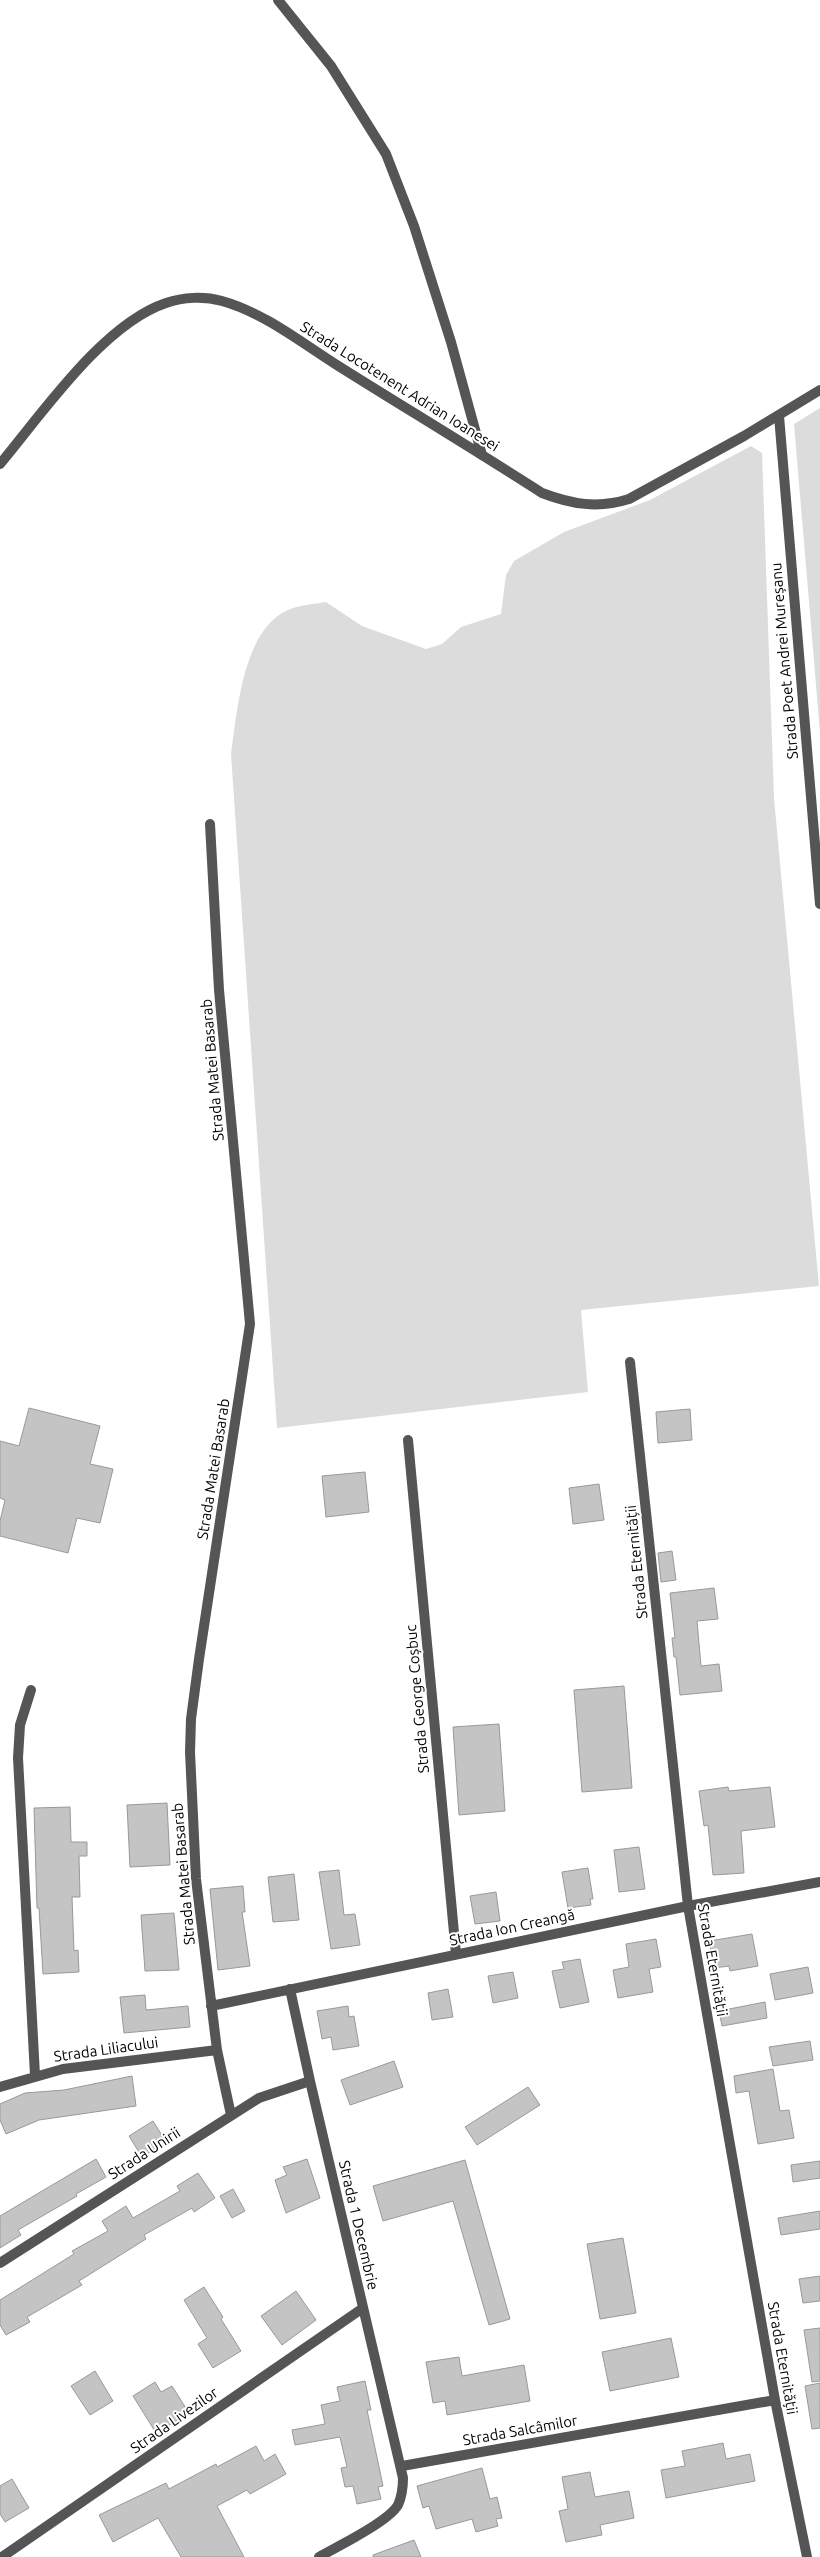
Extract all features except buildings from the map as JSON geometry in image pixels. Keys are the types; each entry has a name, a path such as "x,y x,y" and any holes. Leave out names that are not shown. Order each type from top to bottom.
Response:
{"street":[{"path":"278,0 330,66 386,154 414,226 448,333 482,455"},
{"name":"Strada Locotenent Adrian Ioanesei","path":"0,464 84,364 118,331 166,303 184,298 221,300 240,307 290,334 542,494 565,502 610,505 629,499 779,416 820,390"},
{"name":"Strada Poet Andrei Mureșanu","path":"779,416 820,904"},
{"name":"Strada Matei Basarab","path":"210,824 219,990 250,1324 191,1720 190,1786 196,1879 211,2006 217,2050 231,2116"},
{"name":"Strada Eternității","path":"630,1362 688,1906 775,2400 807,2557"},
{"name":"Strada George Coșbuc","path":"408,1440 456,1954"},
{"path":"31,1690 20,1725 18,1758 35,2075"},
{"name":"Strada Ion Creangă","path":"211,2006 688,1906 820,1882"},
{"name":"Strada 1 Decembrie","path":"290,1989 363,2308 402,2466"},
{"name":"Strada Liliacului","path":"0,2087 63,2068 217,2050"},
{"name":"Strada Unirii","path":"0,2263 231,2116 274,2091 310,2081"},
{"name":"Strada Livezilor","path":"2,2557 363,2308"},
{"name":"Strada Salcâmilor","path":"402,2466 775,2400"},
{"path":"319,2557 385,2518 397,2506 402,2492 402,2466"}],"shaded area":[{"path":"820,408 820,732 794,424"},
{"path":"751,446 762,453 774,798 819,1286 581,1310 588,1392 277,1428 231,754 240,695 252,653 261,635 273,620 292,608 326,602 362,626 426,649 442,644 461,627 501,614 506,575 514,561 564,532 650,500"}]}
